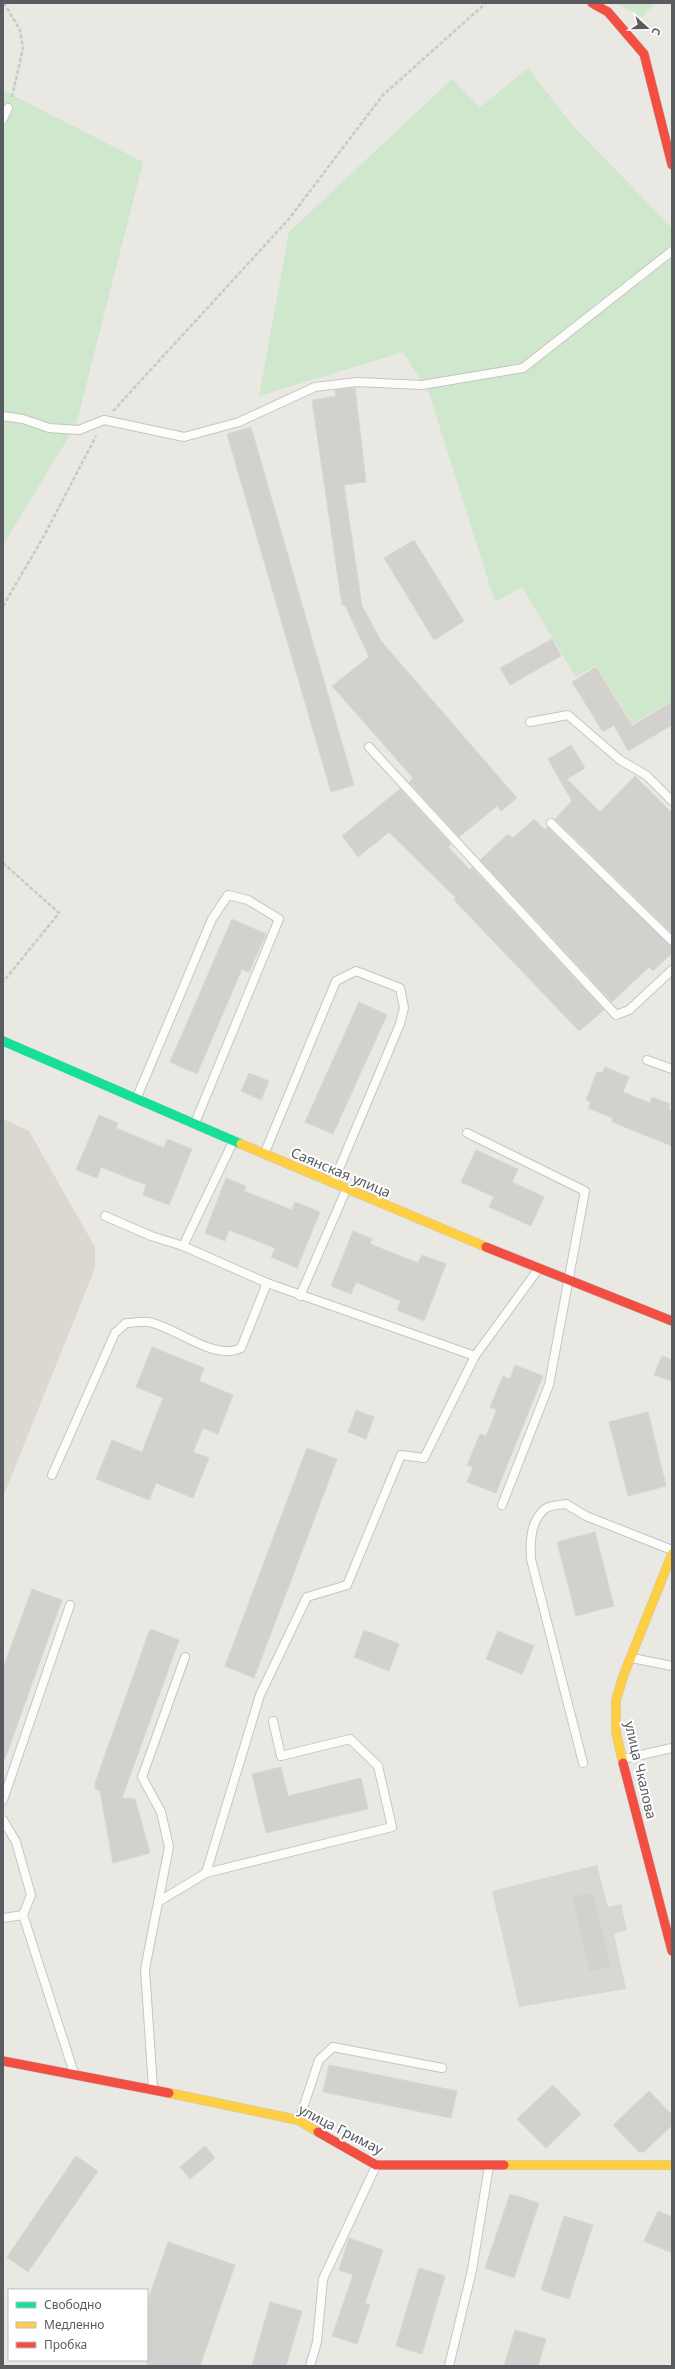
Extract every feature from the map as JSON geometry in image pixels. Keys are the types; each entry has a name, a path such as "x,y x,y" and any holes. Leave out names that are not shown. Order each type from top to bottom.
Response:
{"street":[{"path":"592,3 608,12 644,54 672,165"},
{"name":"Саянская улица","path":"3,1041 137,1098 194,1126 567,1281 672,1321"},
{"name":"улица Чкалова","path":"672,1554 620,1687 615,1713 616,1732 622,1759 672,1951"},
{"name":"улица Гримау","path":"3,2061 74,2073 298,2120 376,2165 672,2165"}],"lane":[{"path":"3,119 8,108"},
{"path":"3,416 23,419 49,428 79,430 104,420 184,437 239,422 315,387 357,382 422,385 523,368 672,252"},
{"path":"530,722 568,715 620,760 646,775 672,801"},
{"path":"369,747 616,1015 629,1010 672,970"},
{"path":"551,823 672,941"},
{"path":"137,1098 212,920 228,895 248,900 279,918 194,1126"},
{"path":"264,1155 336,981 356,970 400,988 404,1008 400,1024 333,1183"},
{"path":"648,1060 672,1069"},
{"path":"467,1133 585,1191 567,1281 549,1385 502,1504"},
{"path":"183,1246 233,1142"},
{"path":"300,1296 346,1189"},
{"path":"105,1216 151,1236 183,1246 300,1296 475,1356"},
{"path":"206,1872 260,1695 307,1597 347,1585 401,1455 424,1458 475,1356 539,1269"},
{"path":"52,1475 115,1333 126,1323 148,1322 216,1350 231,1352 241,1348 267,1283"},
{"path":"583,1762 531,1559 530,1541 536,1520 546,1508 566,1504 586,1516 672,1550"},
{"path":"3,1800 70,1605"},
{"path":"153,2089 145,1969 169,1847 161,1812 142,1777 185,1657"},
{"path":"631,1657 672,1666"},
{"path":"158,1902 206,1872 392,1827 378,1766 350,1739 281,1756 273,1721"},
{"path":"622,1759 672,1748"},
{"path":"3,1820 16,1842 31,1895 23,1915 74,2073"},
{"path":"3,1918 23,1915"},
{"path":"298,2120 319,2060 333,2047 442,2068"},
{"path":"310,2366 317,2342 323,2279 376,2165"},
{"path":"449,2366 472,2270 489,2166"}],"path":[{"path":"4,3 20,30 23,48 15,90 8,108"},
{"path":"3,606 44,536 104,420 288,220 383,95 486,3"},
{"path":"3,863 59,913 3,982"}],"shaded area":[{"path":"3,1119 29,1131 95,1247 95,1268 3,1497"},
{"path":"597,1865 608,1907 621,1904 627,1930 614,1934 626,1989 519,2007 492,1891"}],"green space":[{"path":"615,3 655,3 642,17"},
{"path":"528,68 573,126 672,228 672,701 632,724 596,665 576,677 522,587 495,602 429,393 403,352 259,396 289,232 452,79 480,107"},
{"path":"3,90 143,162 76,425 3,545"}],"building":[{"path":"355,388 366,482 344,485 362,606 381,641 517,798 501,811 497,806 459,837 409,782 413,778 332,686 369,657 345,605 342,605 312,400 336,396 335,390"},
{"path":"251,427 354,785 331,792 227,434"},
{"path":"414,540 464,621 434,640 384,558"},
{"path":"552,639 561,656 510,685 500,668"},
{"path":"596,667 632,726 672,702 672,725 628,751 614,725 603,732 572,682"},
{"path":"571,745 585,768 567,779 600,812 635,776 672,813 672,933 555,819 572,801 548,759"},
{"path":"400,789 451,844 448,847 470,870 472,867 604,1010 579,1031 454,900 456,898 389,832 358,857 342,836"},
{"path":"534,819 545,830 547,827 672,946 672,953 653,971 649,967 612,1002 480,860 508,834 513,838"},
{"path":"232,919 266,934 249,972 242,969 197,1074 170,1062"},
{"path":"359,1002 387,1015 333,1134 305,1122"},
{"path":"605,1067 629,1077 623,1092 650,1103 652,1097 670,1104 668,1109 672,1110 672,1146 612,1122 613,1118 588,1108 591,1102 586,1100 597,1072 602,1073"},
{"path":"249,1073 269,1081 261,1100 241,1091"},
{"path":"99,1115 118,1123 116,1128 164,1148 167,1139 192,1149 169,1205 143,1195 146,1185 101,1167 97,1178 76,1170"},
{"path":"476,1150 518,1169 512,1182 544,1197 531,1226 489,1207 494,1197 461,1182"},
{"path":"226,1178 246,1186 244,1191 292,1210 295,1202 320,1212 297,1268 271,1257 275,1248 229,1230 225,1241 205,1233"},
{"path":"353,1231 372,1239 370,1244 418,1263 422,1255 446,1264 424,1321 397,1310 401,1301 356,1282 351,1294 331,1286"},
{"path":"152,1347 204,1368 199,1381 233,1395 218,1434 203,1428 193,1452 209,1458 193,1498 156,1483 149,1500 96,1479 112,1440 142,1452 163,1398 136,1387"},
{"path":"662,1356 672,1360 672,1381 654,1375"},
{"path":"515,1365 543,1376 496,1493 467,1482 473,1467 467,1465 480,1434 486,1436 497,1410 490,1407 503,1376 510,1379"},
{"path":"356,1410 374,1417 366,1439 348,1432"},
{"path":"648,1412 666,1486 628,1496 609,1422"},
{"path":"307,1448 337,1459 254,1678 225,1666"},
{"path":"595,1532 614,1606 576,1616 557,1542"},
{"path":"32,1589 62,1600 5,1759 3,1759 3,1668"},
{"path":"150,1629 179,1640 122,1798 135,1799 150,1853 113,1863 100,1791 95,1789 95,1783"},
{"path":"364,1630 399,1644 389,1671 354,1657"},
{"path":"498,1631 534,1646 522,1674 486,1659"},
{"path":"281,1767 288,1796 361,1778 368,1809 266,1833 252,1774"},
{"path":"593,1892 611,1967 590,1972 572,1897"},
{"path":"329,2065 457,2091 451,2118 323,2092"},
{"path":"553,2085 581,2114 546,2148 517,2119"},
{"path":"649,2091 672,2115 672,2125 644,2152 639,2152 613,2125"},
{"path":"205,2146 215,2158 190,2179 180,2167"},
{"path":"76,2156 98,2171 28,2272 7,2257"},
{"path":"510,2194 539,2203 514,2278 485,2268"},
{"path":"658,2211 672,2217 672,2253 644,2241"},
{"path":"564,2216 593,2225 569,2299 541,2290"},
{"path":"349,2238 383,2250 365,2303 370,2305 357,2344 332,2336 353,2275 339,2270"},
{"path":"168,2242 235,2265 200,2366 147,2366 148,2300"},
{"path":"419,2268 445,2276 422,2354 396,2346"},
{"path":"270,2302 302,2311 286,2366 252,2366"},
{"path":"515,2330 546,2339 538,2366 504,2366"}],"traffic: fast":[{"path":"3,1041 241,1144"}],"traffic: slow":[{"path":"241,1144 486,1247"},
{"path":"623,1763 616,1732 616,1700 624,1674 672,1554"},
{"path":"169,2093 298,2120 318,2132"},
{"path":"504,2165 672,2165"}],"traffic: jam":[{"path":"592,3 608,12 644,54 672,165"},
{"path":"486,1247 672,1321"},
{"path":"623,1763 672,1951"},
{"path":"3,2061 169,2093"},
{"path":"318,2132 376,2165 504,2165"}]}
